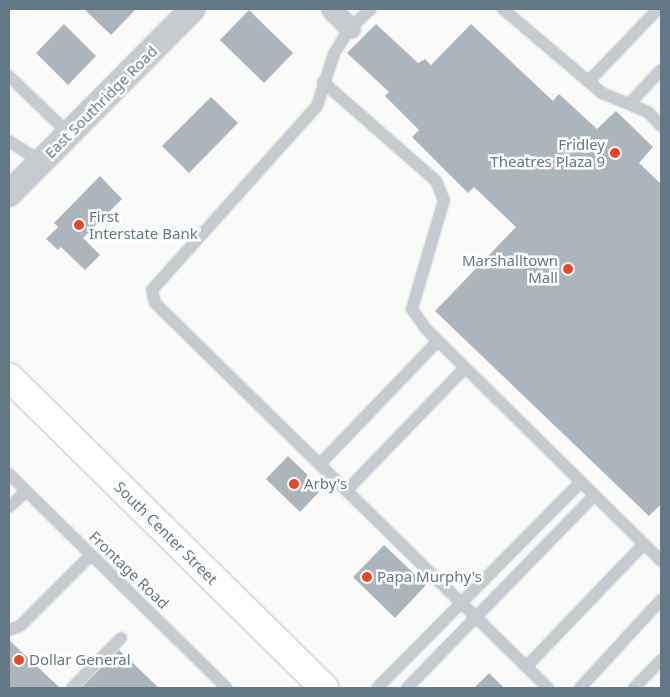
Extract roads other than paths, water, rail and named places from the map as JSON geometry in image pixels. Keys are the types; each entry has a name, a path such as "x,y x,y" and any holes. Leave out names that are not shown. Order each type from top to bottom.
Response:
{"main road":[{"name":"South Center Street","path":"9,377 324,688"}],"street":[{"name":"East Southridge Road","path":"9,194 193,9"},
{"path":"331,9 350,28"}],"lane":[{"path":"371,9 350,28 323,82 317,106 152,290 156,303 548,688"},
{"path":"502,9 588,82 648,112 661,126"},
{"path":"588,82 658,9"},
{"path":"629,104 661,70"},
{"path":"9,76 69,134"},
{"path":"323,82 436,181 444,200 412,309 438,341 661,561"},
{"path":"9,141 41,162"},
{"path":"320,464 438,341"},
{"path":"347,490 465,368"},
{"name":"Frontage Road","path":"9,474 227,688"},
{"path":"377,688 581,482"},
{"path":"9,507 26,491"},
{"path":"406,688 594,496"},
{"path":"526,667 644,544"},
{"path":"9,630 20,626 91,555"},
{"path":"580,688 661,600"},
{"path":"72,688 121,638"},
{"path":"634,688 661,660"}],"place":[{"name":"Fridley Theatres Plaza 9","path":"615,153"},
{"name":"First Interstate Bank","path":"79,225"},
{"name":"Marshalltown Mall","path":"568,269"},
{"name":"Arby's","path":"294,484"},
{"name":"Papa Murphy's","path":"367,577"},
{"name":"Dollar General","path":"19,660"}]}
